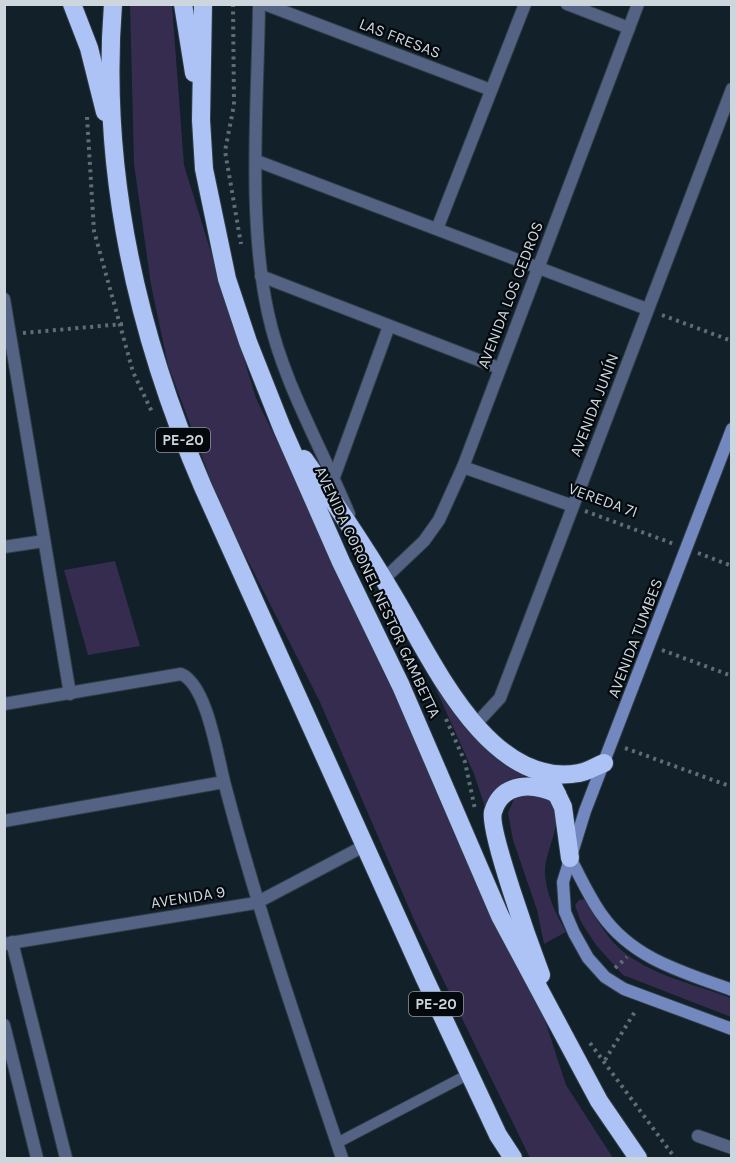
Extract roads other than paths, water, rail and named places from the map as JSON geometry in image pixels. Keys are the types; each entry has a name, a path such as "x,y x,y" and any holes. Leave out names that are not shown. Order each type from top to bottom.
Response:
{"highway":[{"path":"72,4 89,48 113,152"},
{"name":"PE-20","path":"113,4 113,152 129,263 143,320 180,432 364,846 498,1135 513,1158"},
{"path":"183,4 201,120"},
{"name":"AVENIDA CORONEL NESTOR GAMBETTA","path":"203,4 201,120 204,169 227,279 248,342 282,428 341,562 405,697 500,916 532,980 562,1027 599,1101 638,1158"},
{"path":"282,428 357,534 448,690 494,745 513,758 545,771 579,773 604,763"},
{"path":"545,771 563,807 570,858"},
{"path":"557,794 541,786 521,785 504,794 493,813 497,841 562,1027"}],"street":[{"path":"259,4 257,161 261,276 268,314 291,384 334,477 357,534"},
{"name":"LAS FRESAS","path":"264,4 491,90"},
{"path":"437,230 525,4"},
{"path":"567,4 628,28"},
{"name":"AVENIDA LOS CEDROS","path":"384,579 424,541 439,520 463,466 638,4"},
{"name":"AVENIDA JUNÍN","path":"475,725 500,698 732,89"},
{"path":"257,161 647,309"},
{"path":"261,276 499,368"},
{"path":"5,302 69,694"},
{"path":"334,477 389,326"},
{"name":"AVENIDA TUMBES","path":"732,429 727,456 687,548 604,763 563,882 565,912 588,958 605,977 624,989 732,1029"},
{"name":"VEREDA 7I","path":"463,466 573,506"},
{"path":"4,547 44,541"},
{"path":"4,704 181,674 193,681 207,713 256,903 342,1158"},
{"path":"4,820 224,782"},
{"name":"AVENIDA 9","path":"8,943 256,903 364,846"},
{"path":"570,858 601,913 634,949 661,964 732,990"},
{"path":"8,943 66,1158"},
{"path":"4,1025 37,1158"},
{"path":"698,1136 732,1148"}],"lane":[{"path":"337,1143 469,1074"}]}
